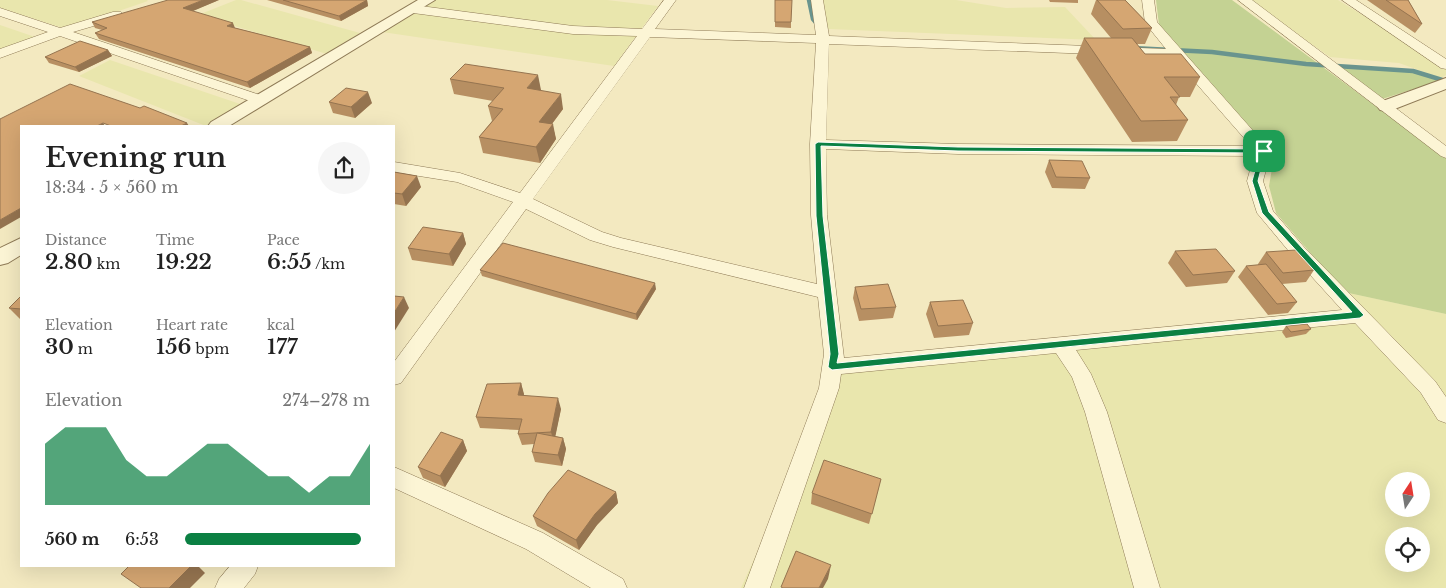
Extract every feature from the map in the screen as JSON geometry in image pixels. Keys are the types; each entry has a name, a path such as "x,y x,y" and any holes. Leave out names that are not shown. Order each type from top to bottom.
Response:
{"street":[{"path":"220,125 428,0"},
{"path":"395,376 670,0"},
{"path":"757,588 829,388 834,354 819,216 818,144 823,38 817,0"},
{"path":"1148,0 1151,22 1264,151"},
{"path":"1244,0 1446,153"},
{"path":"1348,0 1446,65"},
{"path":"413,9 573,30 823,38 1178,53"},
{"path":"0,12 261,100"},
{"path":"0,54 60,32 126,13"},
{"path":"1386,106 1446,83"},
{"path":"818,144 958,149 1264,151"},
{"path":"1264,151 1255,181 1266,213 1428,387 1446,414"},
{"path":"395,167 460,178 522,200 596,236 619,243 828,293"},
{"path":"0,258 20,246"},
{"path":"832,367 1360,315"},
{"path":"1061,344 1081,374 1096,412 1147,588"},
{"path":"395,477 522,536 590,572 614,588"},
{"path":"228,588 245,567"}],"shaded area":[{"path":"0,0 148,1 66,29 0,8"},
{"path":"236,0 360,33 327,54 198,15"},
{"path":"434,0 607,0 658,6 614,66 382,32"},
{"path":"822,0 956,0 1006,8 1065,7 1096,40 828,29"},
{"path":"1248,0 1338,0 1446,66 1446,75 1441,78 1399,63 1330,57"},
{"path":"0,25 38,38 0,50"},
{"path":"110,60 243,105 208,125 203,125 79,76"},
{"path":"1344,292 1446,314 1446,588 741,588 842,366 1359,315"}],"green space":[{"path":"1156,0 1232,0 1446,158 1446,314 1344,292 1276,213 1269,186 1274,157 1159,25"},
{"path":"1335,67 1414,72 1439,81 1379,100"}],"building":[{"path":"168,0 203,0 183,8 233,23 227,26 310,47 247,82 95,33 107,28 92,22"},
{"path":"283,0 367,0 339,16"},
{"path":"775,0 792,0 791,22 775,22"},
{"path":"1097,0 1125,0 1152,28 1123,29"},
{"path":"1386,0 1408,0 1422,24"},
{"path":"1084,38 1132,38 1145,54 1181,54 1200,77 1164,77 1180,97 1170,97 1188,120 1141,121"},
{"path":"80,41 108,50 75,67 45,57"},
{"path":"465,64 538,75 527,88 561,94 539,122 553,124 536,147 479,137 503,109 488,106 504,88 450,79"},
{"path":"70,84 140,108 144,106 187,123 183,125 108,125 103,123 99,125 20,125 20,209 0,220 0,119"},
{"path":"346,88 368,92 351,107 329,102"},
{"path":"1049,160 1082,161 1090,178 1056,177"},
{"path":"395,172 417,176 402,194 395,193"},
{"path":"423,227 463,233 449,254 408,248"},
{"path":"503,243 655,283 636,314 480,270"},
{"path":"1216,249 1235,271 1193,275 1175,251"},
{"path":"1296,250 1314,270 1283,273 1266,252"},
{"path":"1266,264 1297,302 1277,304 1246,266"},
{"path":"888,284 896,307 861,309 855,287"},
{"path":"395,296 404,297 395,311"},
{"path":"20,297 20,309 9,308"},
{"path":"963,300 973,323 938,326 930,302"},
{"path":"1307,324 1311,329 1291,332 1286,326"},
{"path":"521,383 518,395 558,398 551,432 518,434 522,419 476,417 487,384"},
{"path":"441,432 463,440 440,476 418,467"},
{"path":"537,433 563,438 558,455 532,452"},
{"path":"824,460 881,479 872,514 812,493"},
{"path":"568,470 616,492 595,514 576,540 533,516 548,493"},
{"path":"796,551 831,565 819,588 781,587"},
{"path":"128,567 190,567 169,588 141,588 121,574"}],"waterway":[{"path":"809,0 813,19 819,26"},
{"path":"1132,48 1212,52 1306,64 1413,71 1446,81"}],"route":[{"path":"818,144 958,149 1264,151 1255,181 1266,213 1298,251 1360,315 832,367 834,354 819,216 818,144"}]}
